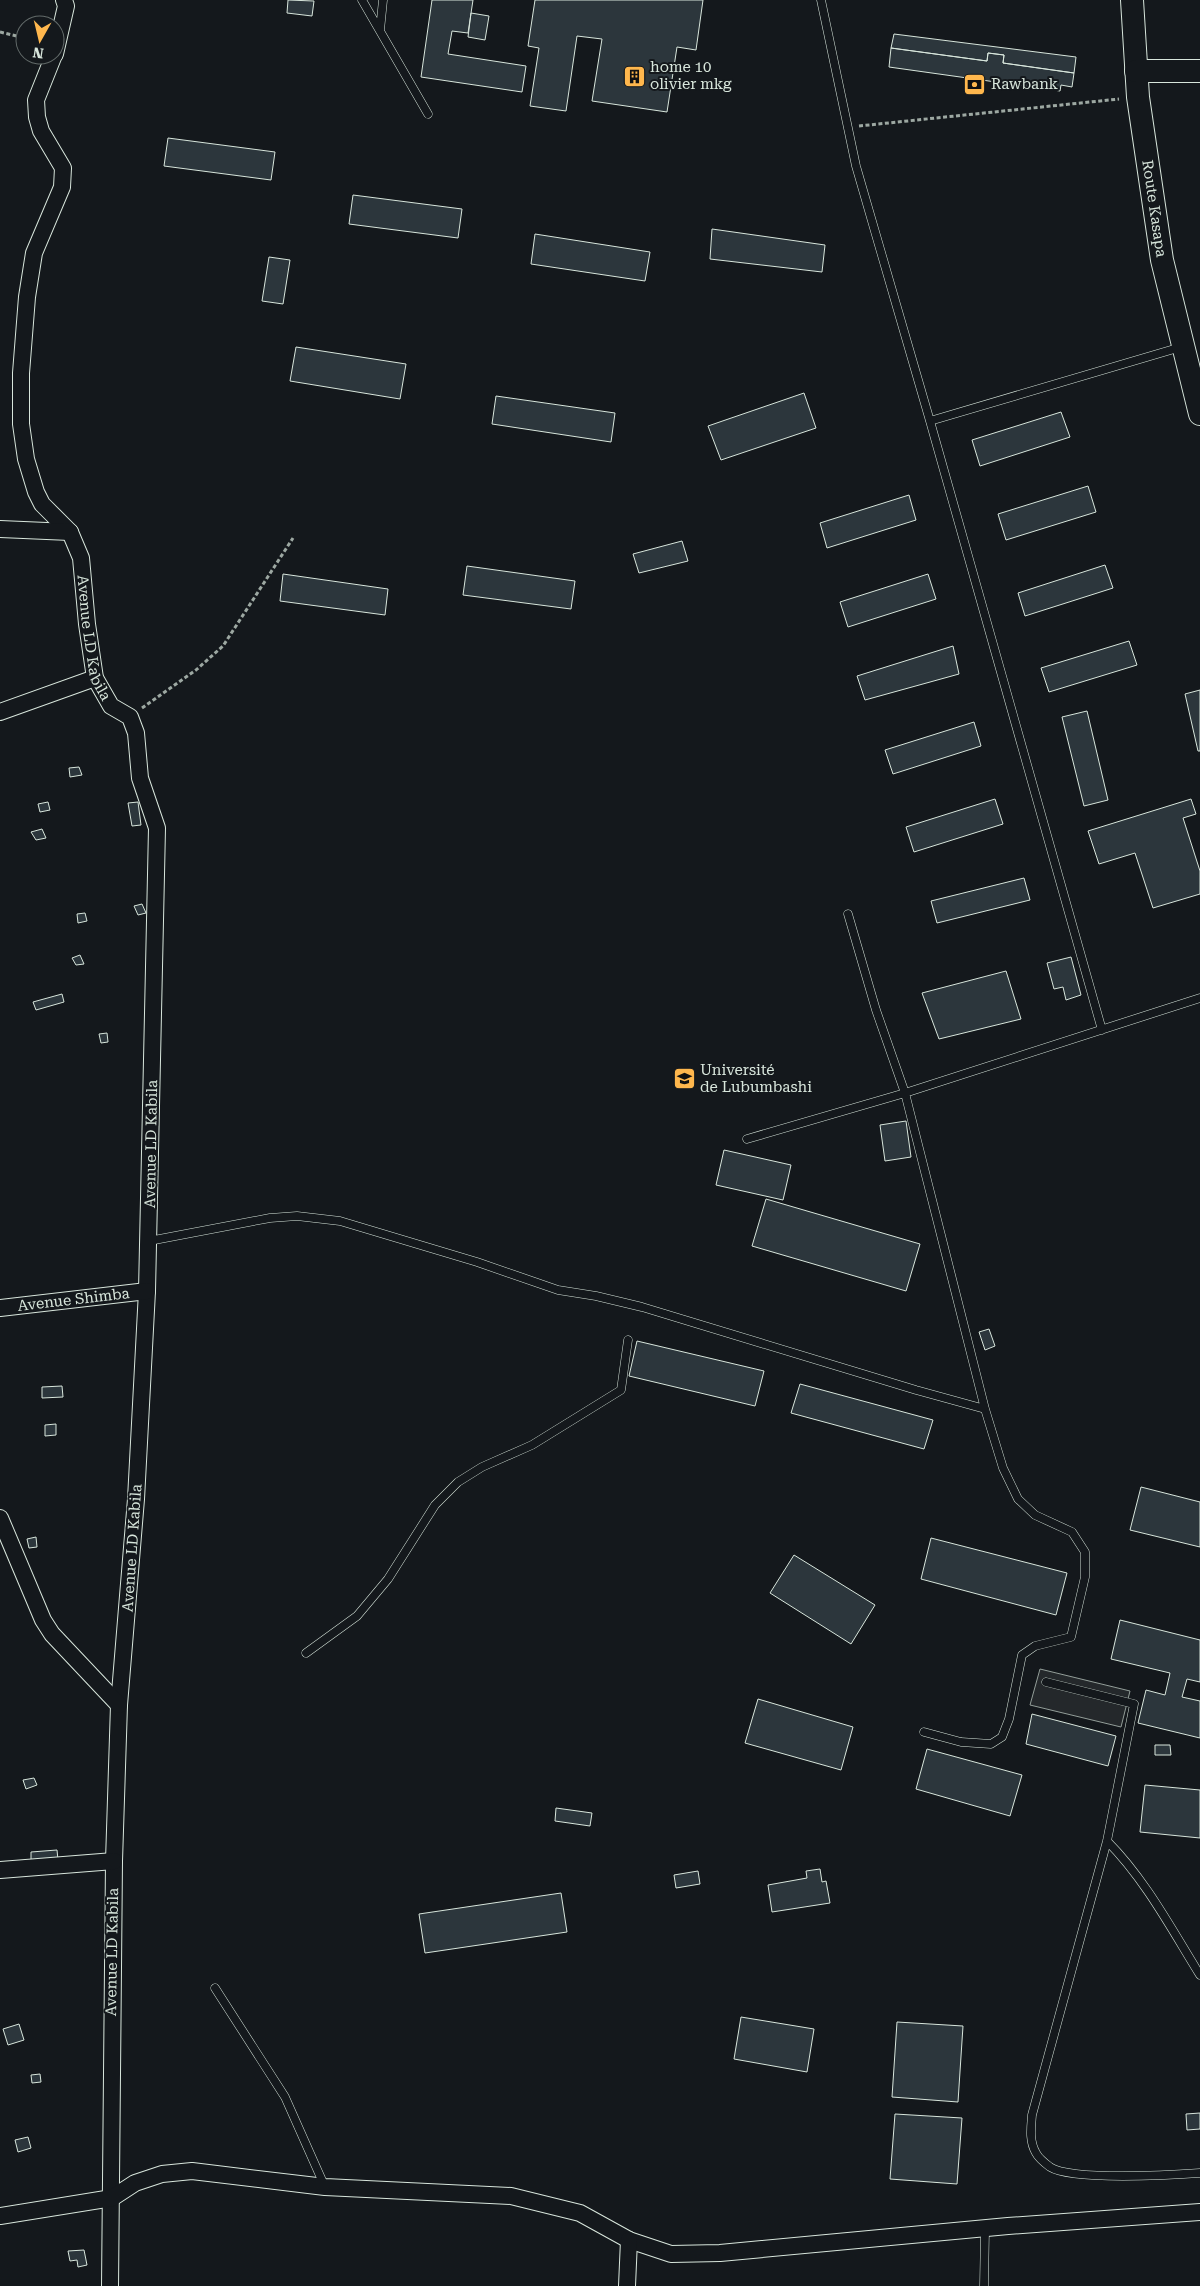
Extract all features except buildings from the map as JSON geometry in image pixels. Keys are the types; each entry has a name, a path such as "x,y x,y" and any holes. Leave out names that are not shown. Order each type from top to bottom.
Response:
{"main road":[{"name":"Route Kasapa","path":"1132,0 1138,97 1162,260 1200,414"},
{"path":"1136,70 1200,71"}],"street":[{"name":"Avenue LD Kabila","path":"64,0 66,6 64,15"},
{"name":"Avenue LD Kabila","path":"50,65 36,100 37,117 41,131 63,168 62,187 34,253 26,297 21,373 21,424 26,459 36,492 42,504 70,532 81,558 84,573 87,624 95,678 111,706 130,717 136,733 140,778 157,828 147,1291 136,1499 119,1705 111,2015 112,2198 110,2286"},
{"path":"0,529 70,532"},
{"path":"0,712 95,678"},
{"name":"Avenue Shimba","path":"0,1308 147,1291"},
{"path":"0,1518 40,1613 52,1634 119,1705"},
{"path":"0,1870 114,1861"},
{"path":"0,2216 112,2198 135,2183 162,2174 192,2171 325,2187 511,2196 580,2213 629,2240 671,2254 720,2253 1200,2212"},
{"path":"627,2286 629,2240"}],"lane":[{"path":"362,0 428,114"},
{"path":"380,32 383,0"},
{"path":"821,0 856,166 1102,1030"},
{"path":"930,421 1182,347"},
{"path":"848,914 876,1010 905,1093 985,1409 1010,1486 1018,1499 1035,1515 1072,1532 1085,1552 1085,1577 1071,1637 1035,1646 1022,1655 1009,1719 1002,1737 991,1744 961,1742 924,1732"},
{"path":"747,1139 905,1093 1200,998"},
{"path":"149,1240 270,1218 297,1216 340,1221 477,1262 558,1290 596,1296 642,1307 906,1388 985,1409"},
{"path":"306,1653 357,1616 388,1578 435,1505 458,1482 482,1467 532,1445 621,1390 628,1340"},
{"path":"1046,1682 1134,1704 1107,1841 1032,2115 1030,2136 1036,2154 1051,2168 1081,2174 1164,2176 1200,2173"},
{"path":"1107,1841 1120,1853 1156,1904 1200,1976"},
{"path":"215,1988 285,2097 325,2187"},
{"path":"984,2286 985,2229"}],"path":[{"path":"0,32 15,36"},
{"path":"849,128 1138,97"},
{"path":"130,717 196,670 223,646 293,538"}],"shaded area":[{"path":"1040,1669 1130,1691 1121,1727 1030,1705"}],"place":[{"name":"home 10 olivier mkg","path":"634,76"},
{"name":"Rawbank","path":"975,84"},
{"name":"Université de Lubumbashi","path":"684,1079"}]}
